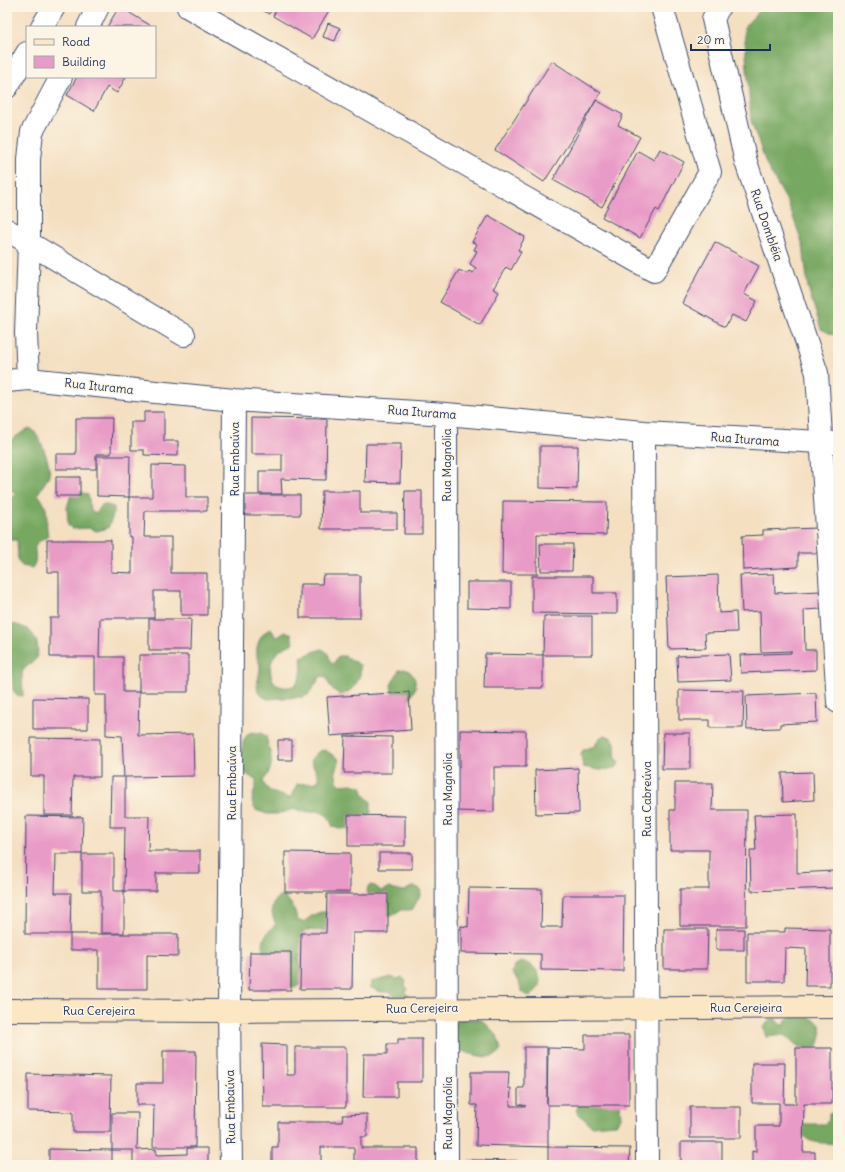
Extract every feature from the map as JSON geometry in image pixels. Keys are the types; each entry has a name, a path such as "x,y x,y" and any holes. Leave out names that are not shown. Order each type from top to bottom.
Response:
{"street":[{"path":"43,26 54,7"},
{"path":"88,26 98,7"},
{"path":"188,7 654,271 710,172 662,7"},
{"name":"Rua Dombléia","path":"719,7 713,18 746,162 817,373 830,444 838,702"},
{"path":"7,87 26,55"},
{"path":"28,379 26,333 29,243 29,159 32,132 60,78"},
{"path":"7,230 184,335"},
{"name":"Rua Iturama","path":"7,381 28,379 234,400 446,414 644,432 830,444"},
{"name":"Rua Embaúva","path":"231,1165 229,1011 234,400"},
{"name":"Rua Magnólia","path":"446,414 448,1008 447,1165"},
{"name":"Rua Cabreúva","path":"644,432 647,1165"},
{"name":"Rua Cerejeira","path":"7,1010 229,1011 448,1008 838,1007"}],"green space":[{"path":"763,7 838,7 838,337 821,329 808,288 803,245 788,203 767,166 751,121 744,27"},
{"path":"27,429 32,429 35,432 49,464 49,475 38,494 46,510 48,536 35,545 36,557 32,568 22,566 18,562 17,540 7,540 7,501 15,494 7,486 7,443"},
{"path":"77,490 88,495 91,511 96,513 103,504 114,507 114,513 108,528 97,531 89,528 72,529 68,525 67,508 72,491"},
{"path":"7,624 22,626 27,629 32,633 37,644 37,658 24,669 22,673 23,696 16,695 13,690 12,673 7,670"},
{"path":"271,628 276,638 285,632 291,633 293,643 282,648 273,658 271,663 270,668 272,677 277,685 290,687 295,685 301,676 301,657 321,649 328,654 332,665 339,656 345,656 360,665 361,670 356,684 345,694 340,695 331,688 326,677 321,676 308,695 303,697 268,699 262,696 257,689 260,664 257,658 257,648 264,633"},
{"path":"405,669 413,676 416,687 406,705 393,696 391,685 399,670"},
{"path":"251,732 261,733 266,736 271,765 270,770 263,781 270,791 290,798 297,784 314,783 319,780 311,759 319,751 325,750 339,759 335,770 337,781 341,785 352,784 362,787 363,793 371,802 371,813 357,817 350,828 339,829 333,827 328,816 318,811 306,812 295,809 278,814 267,814 256,810 253,806 252,799 256,780 246,774 242,758 242,746 244,740"},
{"path":"605,735 613,739 615,742 615,754 619,763 616,768 600,770 583,767 581,755 583,750 595,746 599,738"},
{"path":"370,885 375,886 381,891 389,888 393,890 405,891 416,887 420,889 421,894 412,910 400,910 394,915 385,915 371,902 367,893 367,889"},
{"path":"283,896 293,906 297,920 303,922 318,913 329,913 327,931 305,930 299,939 304,948 299,958 303,982 295,988 290,985 286,971 292,961 292,955 288,951 283,950 274,956 264,954 263,949 263,941 269,931 276,924 272,911 273,903 278,897"},
{"path":"521,962 530,964 538,973 540,986 530,997 522,992 519,982 512,973 514,965"},
{"path":"391,977 397,979 402,977 406,981 405,985 408,990 405,992 409,996 406,1001 394,1001 392,992 381,992 370,987 371,982"},
{"path":"790,1016 805,1017 820,1024 821,1037 818,1046 808,1050 800,1048 785,1035 766,1037 763,1027 771,1019 776,1019 779,1024 785,1025 786,1020"},
{"path":"459,1019 482,1020 497,1035 501,1050 498,1054 488,1057 459,1050 454,1040 454,1023"},
{"path":"579,1103 620,1104 621,1118 616,1124 591,1126 576,1111"},
{"path":"835,1112 838,1137 835,1144 813,1142 804,1136 802,1131 803,1124 825,1124 829,1119 829,1113"}],"building":[{"path":"120,7 151,26 108,26"},
{"path":"257,7 273,7 269,14"},
{"path":"278,7 331,7 312,39 273,16"},
{"path":"328,23 340,28 335,41 323,37"},
{"path":"552,61 601,93 544,182 495,150"},
{"path":"76,78 125,78 117,93 107,87 94,111 67,95"},
{"path":"596,100 623,115 618,125 640,137 602,207 553,180"},
{"path":"660,149 684,162 659,211 656,209 640,238 602,217 638,151 654,160"},
{"path":"488,215 525,237 518,250 521,252 511,270 506,267 493,289 499,292 480,325 440,302 459,270 467,274 469,271 473,273 476,268 470,264 477,251 474,250 477,244 472,242"},
{"path":"715,242 759,266 744,294 757,301 746,322 732,315 725,327 682,303"},
{"path":"144,412 164,412 164,441 178,441 178,456 144,455 144,450 131,450 131,422 144,422"},
{"path":"76,418 112,418 111,454 96,454 96,469 56,469 56,454 76,454"},
{"path":"251,418 327,419 326,480 281,479 282,494 259,494 259,471 282,471 282,454 251,454"},
{"path":"366,444 401,444 400,483 365,482"},
{"path":"540,446 578,446 577,489 540,488"},
{"path":"97,456 130,456 129,497 97,496"},
{"path":"152,465 186,466 186,497 207,497 207,511 145,511 144,537 171,537 171,573 207,573 207,615 181,615 181,591 154,591 154,618 100,618 99,657 123,657 123,692 139,692 138,735 193,734 194,776 125,777 125,816 149,816 148,851 200,851 200,873 156,873 156,891 124,891 125,827 110,827 111,777 124,777 122,736 106,735 106,695 95,695 95,657 50,657 50,618 59,618 59,572 47,572 47,540 111,540 111,572 132,573 132,537 129,537 129,497 152,497"},
{"path":"56,477 80,477 80,496 56,496"},
{"path":"322,491 360,491 360,513 397,513 397,529 321,529"},
{"path":"405,491 422,491 422,534 404,534"},
{"path":"245,495 300,495 300,515 245,515"},
{"path":"503,501 607,502 606,535 537,534 537,574 502,574"},
{"path":"818,528 819,553 798,553 798,567 743,570 742,536 763,535 763,530"},
{"path":"540,544 573,544 572,571 541,571"},
{"path":"774,574 775,593 821,591 821,609 804,610 805,650 816,650 816,670 741,673 740,655 791,653 791,651 761,652 760,611 742,612 740,575"},
{"path":"323,575 360,575 360,618 300,618 300,584 322,584"},
{"path":"718,575 719,613 736,612 737,632 705,633 706,648 669,649 666,577"},
{"path":"532,576 593,576 593,593 617,593 617,614 532,613"},
{"path":"467,582 511,582 511,609 467,608"},
{"path":"544,616 592,616 592,655 543,655"},
{"path":"149,619 191,619 190,650 149,650"},
{"path":"485,654 543,655 543,688 484,688"},
{"path":"729,654 731,680 678,682 677,656"},
{"path":"139,655 188,655 188,692 139,692"},
{"path":"679,690 744,691 743,728 710,728 710,720 679,720"},
{"path":"409,692 411,730 330,736 327,697"},
{"path":"816,693 817,722 780,724 780,728 747,729 746,696"},
{"path":"33,698 88,699 88,729 33,729"},
{"path":"460,730 526,731 526,767 494,767 494,812 456,811 456,767 460,766"},
{"path":"663,733 690,733 690,769 662,769"},
{"path":"345,736 392,737 392,773 344,773"},
{"path":"31,738 100,739 100,777 73,777 72,815 44,815 44,776 31,776"},
{"path":"278,740 292,740 292,760 278,760"},
{"path":"578,768 579,813 536,814 535,770"},
{"path":"813,772 814,800 783,802 782,773"},
{"path":"675,783 713,783 712,810 747,810 746,926 680,926 680,889 709,889 709,850 670,850 670,810 675,810"},
{"path":"797,814 797,873 833,871 834,888 751,891 750,850 756,850 754,815"},
{"path":"348,815 405,816 405,846 348,846"},
{"path":"26,816 83,817 82,854 56,854 55,893 71,893 70,934 25,934"},
{"path":"285,852 350,853 350,892 285,892"},
{"path":"379,853 412,853 412,869 379,869"},
{"path":"82,854 114,854 114,891 124,891 124,933 101,933 101,891 82,891"},
{"path":"469,888 542,889 541,927 562,927 563,895 624,895 623,971 541,970 541,954 461,953 461,926 468,927"},
{"path":"327,894 388,894 388,933 353,933 352,989 300,989 301,933 326,933"},
{"path":"785,928 830,929 830,986 805,986 806,949 785,948 784,981 747,981 747,932 785,932"},
{"path":"664,929 708,929 707,969 664,969"},
{"path":"716,929 744,929 744,950 716,950"},
{"path":"70,934 178,934 178,956 147,955 147,989 99,989 99,950 70,950"},
{"path":"250,952 291,952 291,990 249,990"},
{"path":"585,1035 629,1035 629,1105 548,1105 548,1147 476,1145 477,1105 471,1105 471,1072 509,1072 508,1088 511,1088 510,1106 526,1106 518,1104 518,1088 524,1088 524,1047 547,1047 547,1105 548,1048 585,1049"},
{"path":"398,1039 422,1039 422,1082 397,1082 397,1097 363,1097 364,1054 387,1054 387,1044 398,1044"},
{"path":"262,1044 287,1045 287,1075 295,1075 295,1047 346,1047 346,1107 263,1107"},
{"path":"796,1048 832,1048 832,1104 804,1104 803,1152 815,1152 815,1165 752,1165 752,1151 756,1152 756,1126 779,1126 779,1103 752,1103 752,1063 785,1063 784,1104 796,1104"},
{"path":"163,1051 196,1051 195,1147 153,1147 154,1105 137,1105 137,1083 163,1083"},
{"path":"28,1074 111,1076 110,1132 73,1132 73,1112 28,1111"},
{"path":"690,1107 741,1107 741,1138 690,1138"},
{"path":"112,1113 138,1113 137,1150 156,1149 156,1155 187,1154 187,1148 208,1148 208,1165 133,1165 133,1150 112,1150"},
{"path":"367,1114 367,1137 361,1137 361,1148 418,1148 418,1165 354,1165 354,1147 321,1147 321,1165 272,1165 272,1147 278,1147 278,1122 342,1122 343,1115"},
{"path":"681,1142 722,1142 722,1165 681,1165"},
{"path":"548,1147 630,1148 629,1165 548,1165"},
{"path":"49,1149 112,1150 112,1165 49,1165"},
{"path":"469,1160 517,1161 517,1165 469,1165"}]}
